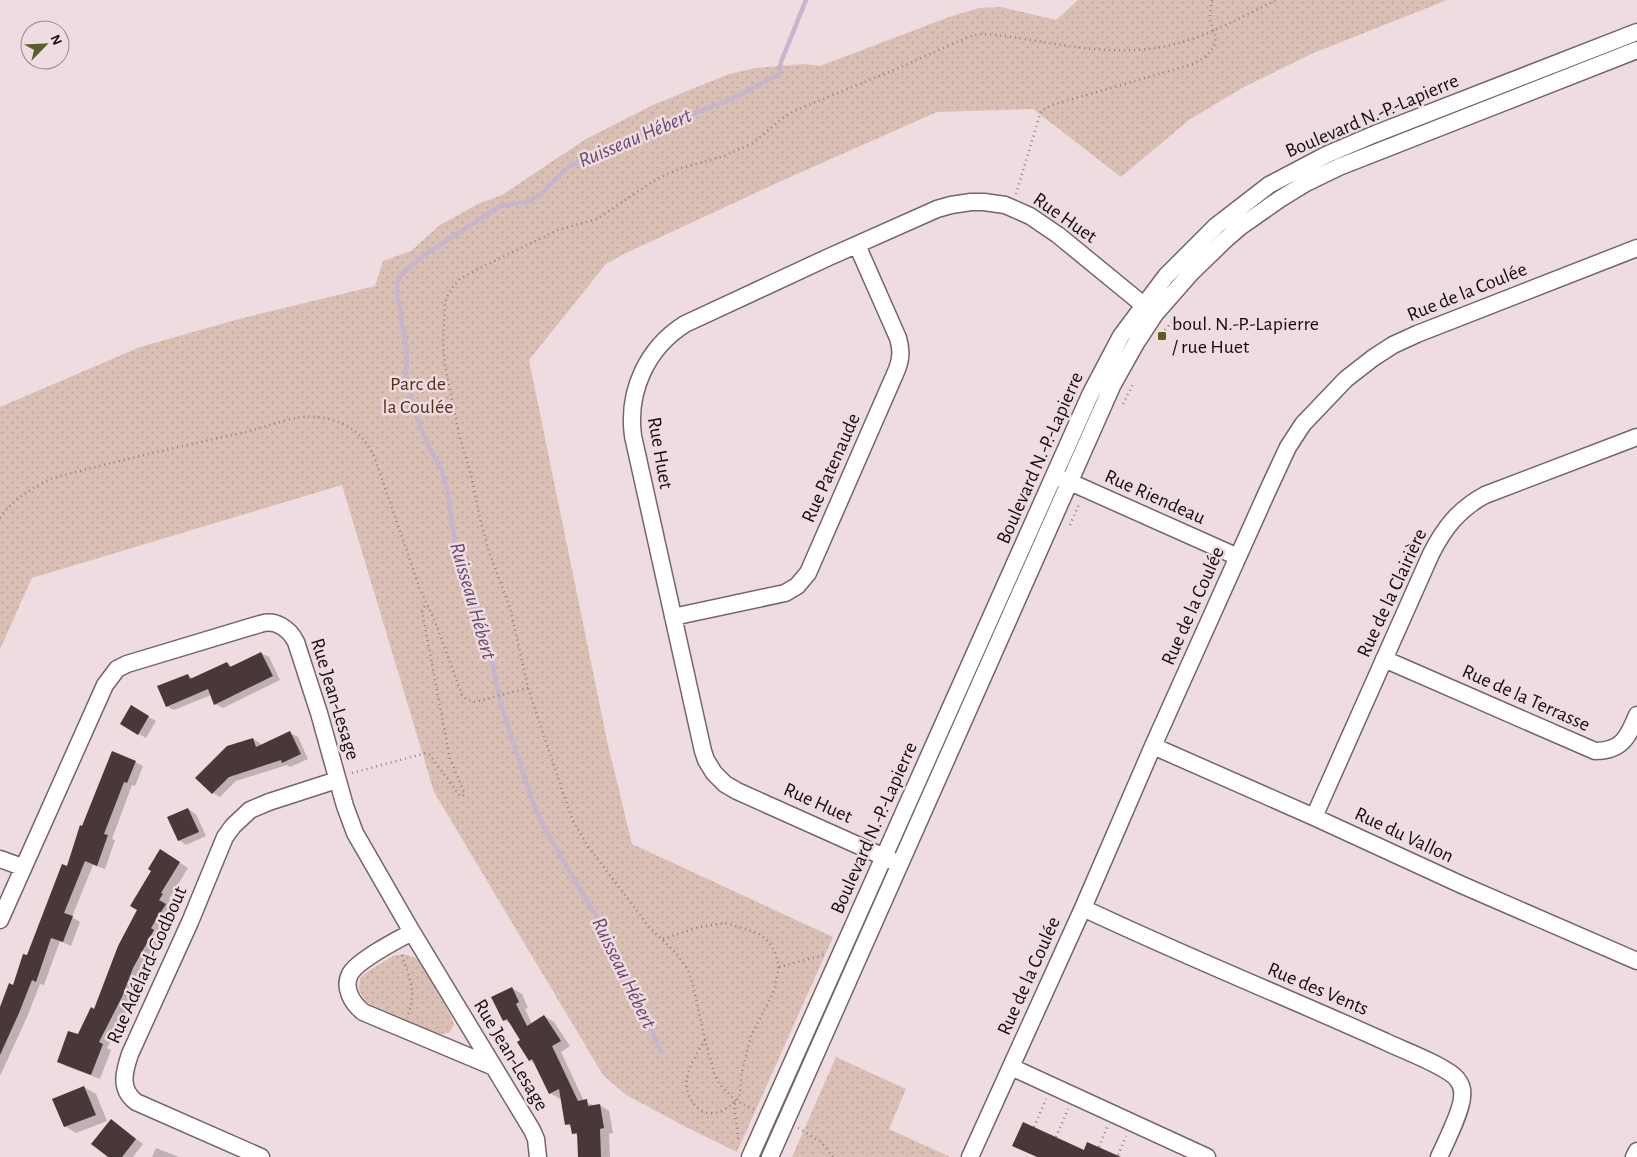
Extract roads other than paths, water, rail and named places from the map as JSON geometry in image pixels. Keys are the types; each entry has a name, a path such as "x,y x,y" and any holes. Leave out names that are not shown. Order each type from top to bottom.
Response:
{"street":[{"name":"Boulevard N.-P.-Lapierre","path":"770,1157 1113,384 1136,344 1149,310 1166,276 1216,226 1270,185 1288,174 1375,134 1637,32"},
{"name":"Boulevard N.-P.-Lapierre","path":"745,1153 885,857 1054,475 1090,395 1112,352 1149,310 1240,227 1306,183 1355,160 1637,50"},
{"name":"Rue Huet","path":"900,864 737,791 725,784 714,773 706,760 702,751 632,426 632,409 643,368 667,337 685,324 829,257 951,205 978,202 1005,205 1021,211 1044,224 1149,310"},
{"name":"Rue Patenaude","path":"673,618 785,593 797,586 808,573 901,358 898,338 857,245"},
{"name":"Rue de la Coulée","path":"970,1157 1280,464 1299,430 1331,394 1362,366 1393,346 1417,334 1637,248"},
{"name":"Rue de la Clairière","path":"1314,816 1431,554 1440,536 1456,515 1485,495 1637,436"},
{"name":"Rue Riendeau","path":"1054,475 1238,557"},
{"name":"Rue Jean-Lesage","path":"0,920 22,867 105,685 114,672 127,664 264,622 283,627 290,632 296,642 319,713 343,777 345,806 355,833 412,932 532,1130 536,1139 538,1157"},
{"name":"Rue de la Terrasse","path":"1384,659 1595,751 1604,751 1618,746 1628,735 1637,715"},
{"name":"Rue du Vallon","path":"1153,746 1314,816 1462,885 1637,961"},
{"name":"Rue Adélard-Godbout","path":"261,1157 136,1102 125,1088 124,1074 130,1054 226,837 233,826 250,810 343,777"},
{"path":"0,859 22,867"},
{"name":"Rue des Vents","path":"1083,908 1371,1035 1447,1071 1457,1079 1462,1090 1462,1100 1439,1157"},
{"path":"412,932 366,959 354,969 349,978 348,987 353,1002 362,1012 494,1067"},
{"path":"1011,1067 1208,1157"},
{"path":"1634,1157 1637,1151"}],"waterway":[{"name":"Ruisseau Hébert","path":"661,1051 606,933 547,833 534,806 501,705 484,623 477,600 463,580 457,559 448,494 442,470 428,445 415,413 406,376 407,353 397,292 398,280 406,270 429,252 500,206 527,202 540,195 568,167 615,144 734,98 779,74 781,62 806,0"}],"place":[{"name":"boul. N.-P.-Lapierre / rue Huet","path":"1162,336"}],"park label":[{"name":"Parc de la Coulée","path":"418,396"}]}
